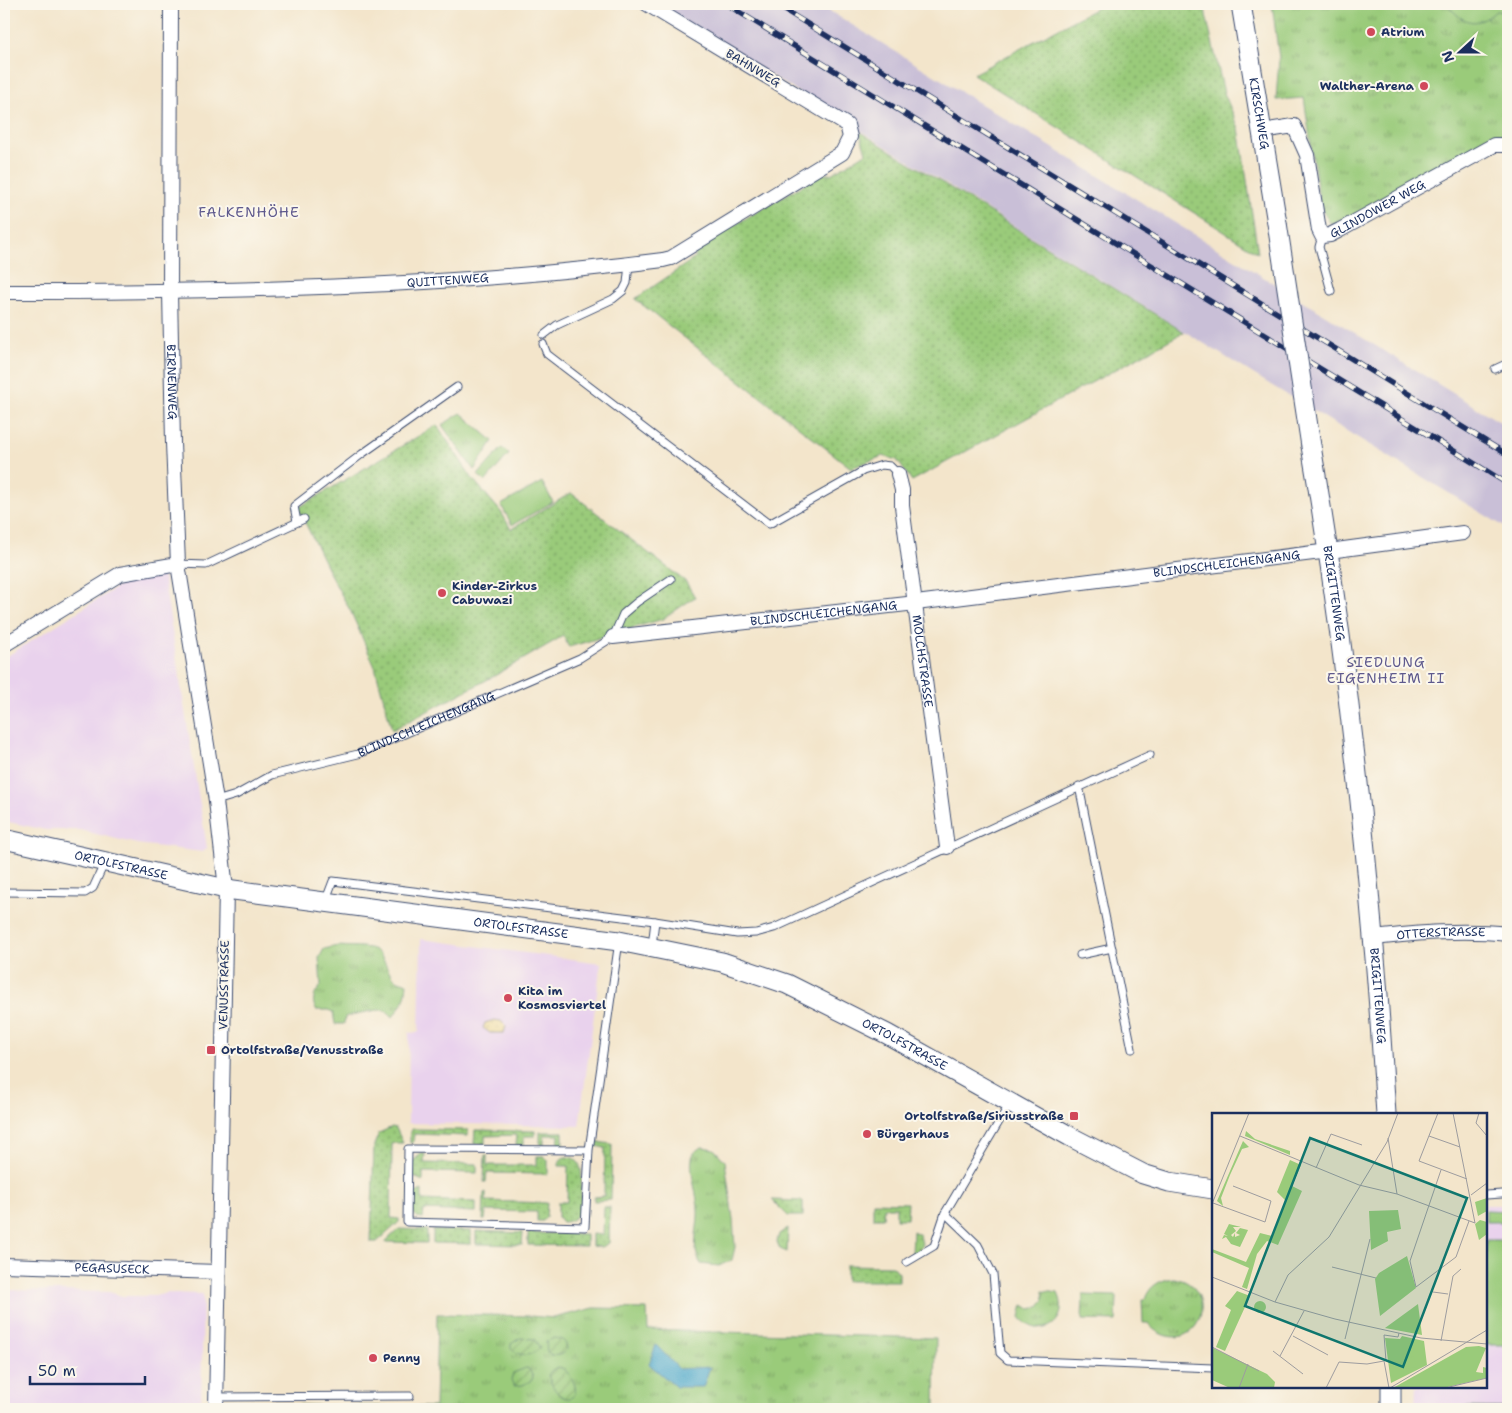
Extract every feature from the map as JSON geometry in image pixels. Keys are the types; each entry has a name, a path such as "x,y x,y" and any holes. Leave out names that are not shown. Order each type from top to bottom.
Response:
{"street":[{"name":"BIRNENWEG","path":"171,4 170,292 178,564"},
{"name":"BAHNWEG","path":"647,4 847,125 850,137"},
{"name":"KIRSCHWEG","path":"1241,4 1277,223"},
{"name":"GLINDOWER WEG","path":"1262,131 1294,126 1307,155 1319,230 1322,236 1330,235 1340,230 1494,145 1508,145"},
{"name":"QUITTENWEG","path":"4,292 170,292 466,280 672,258 842,153 850,137"},
{"name":"BRIGITTENWEG","path":"1277,223 1329,551 1354,742 1374,938 1386,1113"},
{"name":"MOLCHSTRASSE","path":"898,474 902,490 902,506 947,847"},
{"name":"BLINDSCHLEICHENGANG","path":"613,637 916,603 1463,533"},
{"path":"4,645 120,574 178,564"},
{"name":"VENUSSTRASSE","path":"178,564 216,801 226,889 216,1403"},
{"name":"ORTOLFSTRASSE","path":"4,839 226,889 619,941 722,962 787,984 887,1034 1097,1151 1143,1174 1169,1182 1212,1190"},
{"name":"OTTERSTRASSE","path":"1374,938 1451,931 1508,934"},
{"name":"PEGASUSECK","path":"4,1265 218,1272"},
{"path":"1391,1388 1391,1409"}],"lane":[{"path":"1322,236 1318,247 1331,291"},
{"path":"544,335 557,326 613,300 624,290 627,283 629,264"},
{"path":"543,344 547,354 769,524 863,471 882,465 890,466 898,474"},
{"path":"1495,369 1508,363"},
{"path":"297,522 294,506 362,454 457,387"},
{"path":"178,564 206,565 304,519"},
{"path":"613,637 624,614 637,602 671,579"},
{"name":"BLINDSCHLEICHENGANG","path":"216,801 236,795 272,776 358,754 580,658 613,637"},
{"path":"325,902 333,881 655,920 736,934 756,933 774,928 1079,786 1150,755"},
{"path":"1079,786 1132,1049"},
{"path":"4,892 85,893 93,888 104,862"},
{"path":"652,947 655,920"},
{"path":"589,1150 408,1150 407,1222 585,1227 589,1150 619,941"},
{"path":"1080,954 1112,948"},
{"path":"907,1262 934,1246 945,1213 1010,1102"},
{"path":"1487,1195 1502,1194"},
{"path":"945,1213 978,1245 993,1274 1000,1353 1008,1360 1212,1368"},
{"path":"216,1403 410,1396"}],"shaded area":[{"path":"656,4 818,4 1508,427 1508,529 1271,385"},
{"path":"143,575 163,575 207,848 203,852 137,844 80,830 46,830 4,821 4,658 122,584"},
{"name":"Kita im Kosmosviertel","path":"421,939 601,963 579,1126 408,1123 409,1033 419,1032"},
{"path":"1487,1205 1508,1205 1508,1408 1415,1406 1416,1388 1487,1388"},
{"path":"4,1290 109,1292 122,1296 155,1296 167,1293 203,1294 201,1409 4,1409"}],"green space":[{"path":"1104,4 1205,4 1224,93 1239,128 1258,253 973,74"},
{"path":"1272,4 1508,4 1508,132 1493,144 1344,222 1330,223 1320,206 1304,98 1276,100 1279,58"},
{"path":"1447,4 1508,4 1508,22 1499,11 1482,20 1470,21 1458,16"},
{"path":"860,132 1184,332 912,481 897,460 883,456 851,468 635,299 695,258 695,248 822,174 831,174 866,153"},
{"path":"461,413 493,441 474,470 442,425"},
{"name":"Kinder-Zirkus Cabuwazi","path":"437,425 472,478 501,512 511,529 571,493 686,582 695,597 663,619 569,647 563,636 496,675 392,730 375,667 351,612 298,508"},
{"path":"502,448 509,454 485,482 478,475"},
{"path":"542,482 553,502 512,525 501,505"},
{"path":"338,946 373,949 382,958 395,979 407,983 405,999 393,1017 385,1010 376,1010 345,1017 344,1024 335,1024 333,1012 316,1010 314,997 321,986 319,958 324,949"},
{"path":"392,1127 396,1128 403,1143 392,1143 391,1218 399,1219 399,1222 377,1242 371,1242 374,1145 379,1133"},
{"path":"413,1129 468,1130 468,1136 414,1134 413,1143 410,1143 410,1131"},
{"path":"475,1130 535,1131 535,1136 524,1136 524,1145 516,1145 517,1135 485,1136 485,1144 474,1144"},
{"path":"540,1132 563,1132 563,1146 558,1146 559,1135 544,1135 544,1145 540,1145"},
{"path":"596,1142 612,1144 611,1200 594,1201 594,1197 604,1196 605,1148 596,1146"},
{"path":"702,1147 714,1149 725,1161 735,1247 732,1260 719,1266 701,1264 695,1244 698,1210 691,1164 694,1153"},
{"path":"421,1154 425,1154 424,1163 477,1164 477,1173 423,1172 423,1181 412,1176 413,1161"},
{"path":"485,1155 487,1155 487,1165 537,1165 537,1156 544,1156 548,1160 548,1174 487,1173 486,1182 484,1182"},
{"path":"565,1157 576,1160 579,1163 582,1179 581,1202 575,1217 569,1221 562,1222 558,1217 558,1202 567,1202 568,1166 559,1166 559,1164 561,1159"},
{"path":"422,1190 422,1200 476,1202 476,1212 424,1210 423,1219 419,1218 414,1213 411,1195"},
{"path":"486,1192 486,1201 547,1203 546,1217 543,1221 537,1221 537,1212 486,1211 485,1220 483,1220 484,1193"},
{"path":"772,1200 803,1201 803,1216 788,1216"},
{"path":"873,1202 908,1203 907,1219 896,1219 896,1207 884,1207 883,1218 873,1218"},
{"path":"604,1207 610,1207 609,1243 602,1247 592,1246 592,1234 603,1235"},
{"path":"1487,1210 1508,1211 1508,1222 1487,1222"},
{"path":"788,1228 787,1252 780,1249 777,1242 779,1234"},
{"path":"399,1229 427,1230 427,1243 385,1242"},
{"path":"433,1230 471,1231 471,1244 433,1243"},
{"path":"476,1231 523,1233 522,1245 476,1244"},
{"path":"913,1231 920,1235 922,1244 918,1252 912,1255"},
{"path":"528,1233 586,1234 586,1246 528,1245"},
{"path":"1487,1240 1508,1240 1508,1345 1487,1345"},
{"path":"846,1265 893,1266 899,1273 899,1281 846,1281"},
{"path":"1174,1278 1188,1283 1196,1291 1201,1302 1201,1313 1197,1323 1190,1332 1180,1336 1167,1336 1156,1331 1148,1323 1143,1323 1142,1299 1145,1299 1156,1284"},
{"path":"1043,1291 1058,1293 1061,1312 1057,1320 1051,1325 1044,1328 1036,1328 1020,1317 1023,1305 1031,1309 1039,1307 1044,1300"},
{"path":"1083,1295 1117,1296 1116,1321 1082,1320"},
{"path":"594,1308 647,1309 648,1330 936,1338 935,1409 239,1409 239,1404 435,1407 437,1314 554,1318"},
{"path":"520,1338 534,1339 540,1348 526,1355 515,1352 511,1349 511,1344"},
{"path":"554,1338 563,1340 566,1344 567,1349 563,1353 552,1355 547,1352 546,1342"},
{"path":"557,1367 566,1371 574,1384 574,1396 570,1398 565,1398 553,1387 548,1375"},
{"path":"526,1368 529,1369 533,1377 532,1380 523,1385 514,1386 511,1380 513,1373"},
{"path":"1415,1406 1508,1408 1508,1409 1415,1409"}],"sand":[{"path":"494,1020 501,1021 506,1026 504,1033 490,1033 483,1028 485,1023"}],"water":[{"path":"656,1345 679,1369 710,1367 703,1387 676,1387 649,1364"}],"railway":[{"path":"726,4 1508,484"},
{"path":"775,4 1508,455"}],"place":[{"name":"Atrium","path":"1371,32"},
{"name":"Walther-Arena","path":"1424,86"},
{"name":"Kinder-Zirkus Cabuwazi","path":"442,593"},
{"name":"Kita im Kosmosviertel","path":"508,998"},
{"name":"Ortolfstraße/Venusstraße","path":"211,1050"},
{"name":"Ortolfstraße/Siriusstraße","path":"1074,1116"},
{"name":"Bürgerhaus","path":"867,1134"},
{"name":"Penny","path":"373,1358"}],"district":[{"name":"FALKENHÖHE","path":"249,212"},
{"name":"SIEDLUNG EIGENHEIM II","path":"1386,670"}]}
